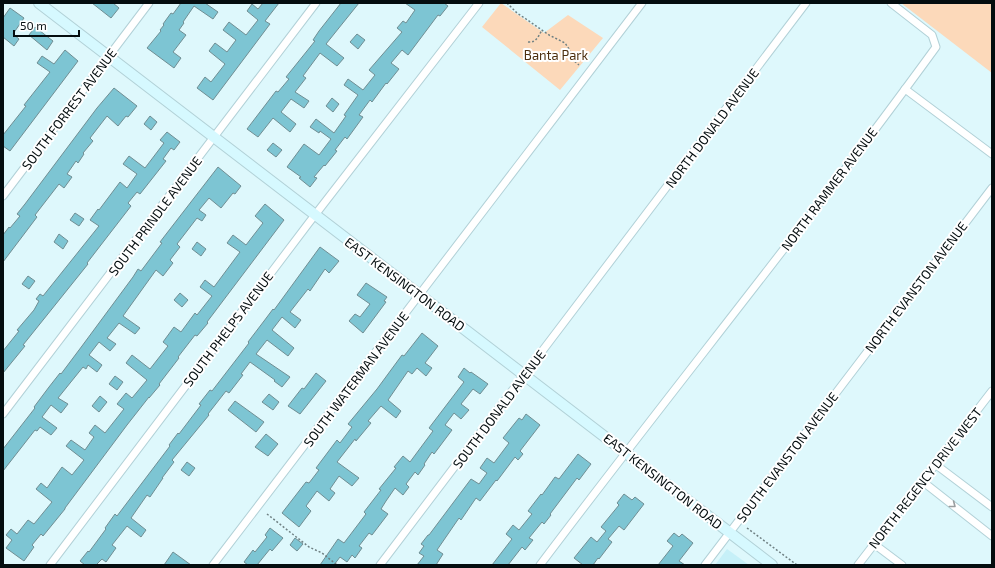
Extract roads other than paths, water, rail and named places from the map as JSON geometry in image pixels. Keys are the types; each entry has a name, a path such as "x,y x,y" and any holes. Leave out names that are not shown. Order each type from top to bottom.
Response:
{"main road":[{"name":"EAST KENSINGTON ROAD","path":"39,3 772,565"}],"street":[{"name":"SOUTH FORREST AVENUE","path":"3,196 149,3"},
{"name":"SOUTH PRINDLE AVENUE","path":"3,414 316,3"},
{"name":"SOUTH PHELPS AVENUE","path":"50,565 315,215 479,3"},
{"name":"SOUTH WATERMAN AVENUE","path":"214,565 642,3"},
{"name":"NORTH DONALD AVENUE","path":"618,252 806,3"},
{"name":"NORTH RAMMER AVENUE","path":"540,565 625,452 721,331 936,47 932,35 891,3"},
{"path":"905,89 992,154"},
{"name":"NORTH EVANSTON AVENUE","path":"841,386 992,188"},
{"name":"SOUTH DONALD AVENUE","path":"380,565 618,252"},
{"name":"SOUTH EVANSTON AVENUE","path":"705,565 841,386"},
{"name":"NORTH REGENCY DRIVE WEST","path":"862,564 874,544 992,391"},
{"path":"935,464 992,507"},
{"path":"922,481 992,536"},
{"path":"874,544 902,565"}],"park label":[{"name":"Banta Park","path":"556,55"}]}
